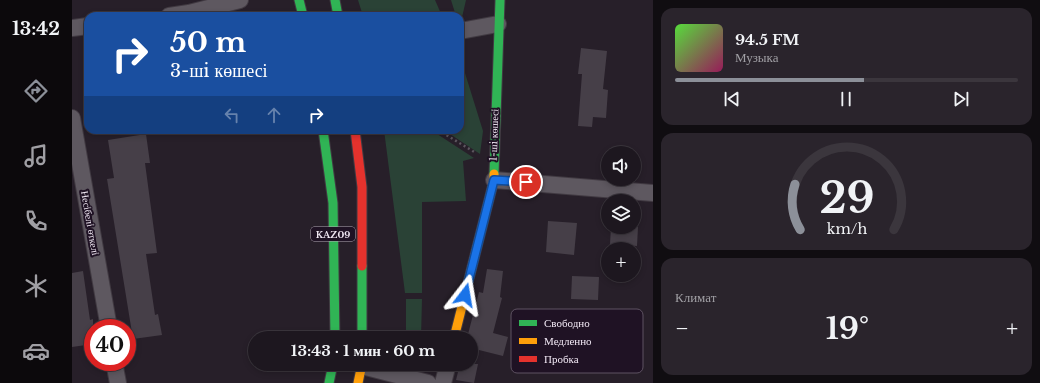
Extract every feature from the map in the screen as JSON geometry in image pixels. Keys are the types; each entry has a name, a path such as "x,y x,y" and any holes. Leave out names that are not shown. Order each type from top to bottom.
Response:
{"main road":[{"path":"299,0 302,12"},
{"path":"335,0 337,12"},
{"name":"1-шi көшесі","path":"456,331 494,172 500,0"},
{"name":"KAZ09","path":"324,134 333,203 335,331"},
{"name":"KAZ09","path":"356,134 362,187 362,331"},
{"path":"329,383 332,371"},
{"path":"358,383 361,371"}],"street":[{"path":"193,12 240,0"},
{"path":"464,30 498,24"},
{"path":"72,28 84,26"},
{"name":"Несібелі өткелі","path":"72,118 106,319"},
{"path":"494,172 653,193"},
{"path":"116,371 118,383"},
{"path":"384,371 428,383"},
{"path":"443,383 446,371"}],"path":[{"path":"443,134 494,172"}],"green space":[{"path":"358,0 435,0 440,12 362,12"},
{"path":"451,0 466,0 463,12 455,12"},
{"path":"464,70 483,131 480,154 450,134 464,134"},
{"path":"385,134 437,134 474,158 463,161 466,201 422,202 422,293 405,293"},
{"path":"406,299 422,299 421,331 406,331"}],"building":[{"path":"581,48 607,51 603,89 608,90 606,118 593,117 592,127 578,126 582,74 578,74"},
{"path":"146,134 150,163 145,163 157,253 146,254 155,315 158,314 162,335 136,339 136,319 130,319 107,179 114,178 108,140"},
{"path":"548,221 577,223 574,255 546,252"},
{"path":"611,234 638,234 637,242 610,242"},
{"path":"487,269 503,271 500,297 502,298 493,333 508,337 503,356 478,350 478,331 469,331 479,292 483,293"},
{"path":"83,271 90,319 84,319 84,345 72,347 72,273"},
{"path":"572,276 599,277 598,300 571,299"},
{"path":"458,371 477,371 474,383 456,380"}],"traffic: fast":[{"path":"299,0 302,12"},
{"path":"335,0 337,12"},
{"path":"494,174 500,0"},
{"path":"324,134 333,203 335,331"},
{"path":"362,266 362,331"},
{"path":"329,383 332,371"}],"traffic: slow":[{"path":"456,331 494,180 494,174"},
{"path":"358,383 361,371"}],"traffic: jam":[{"path":"355,134 362,187 362,266"}],"route":[{"path":"465,295 494,180 526,182"}]}
